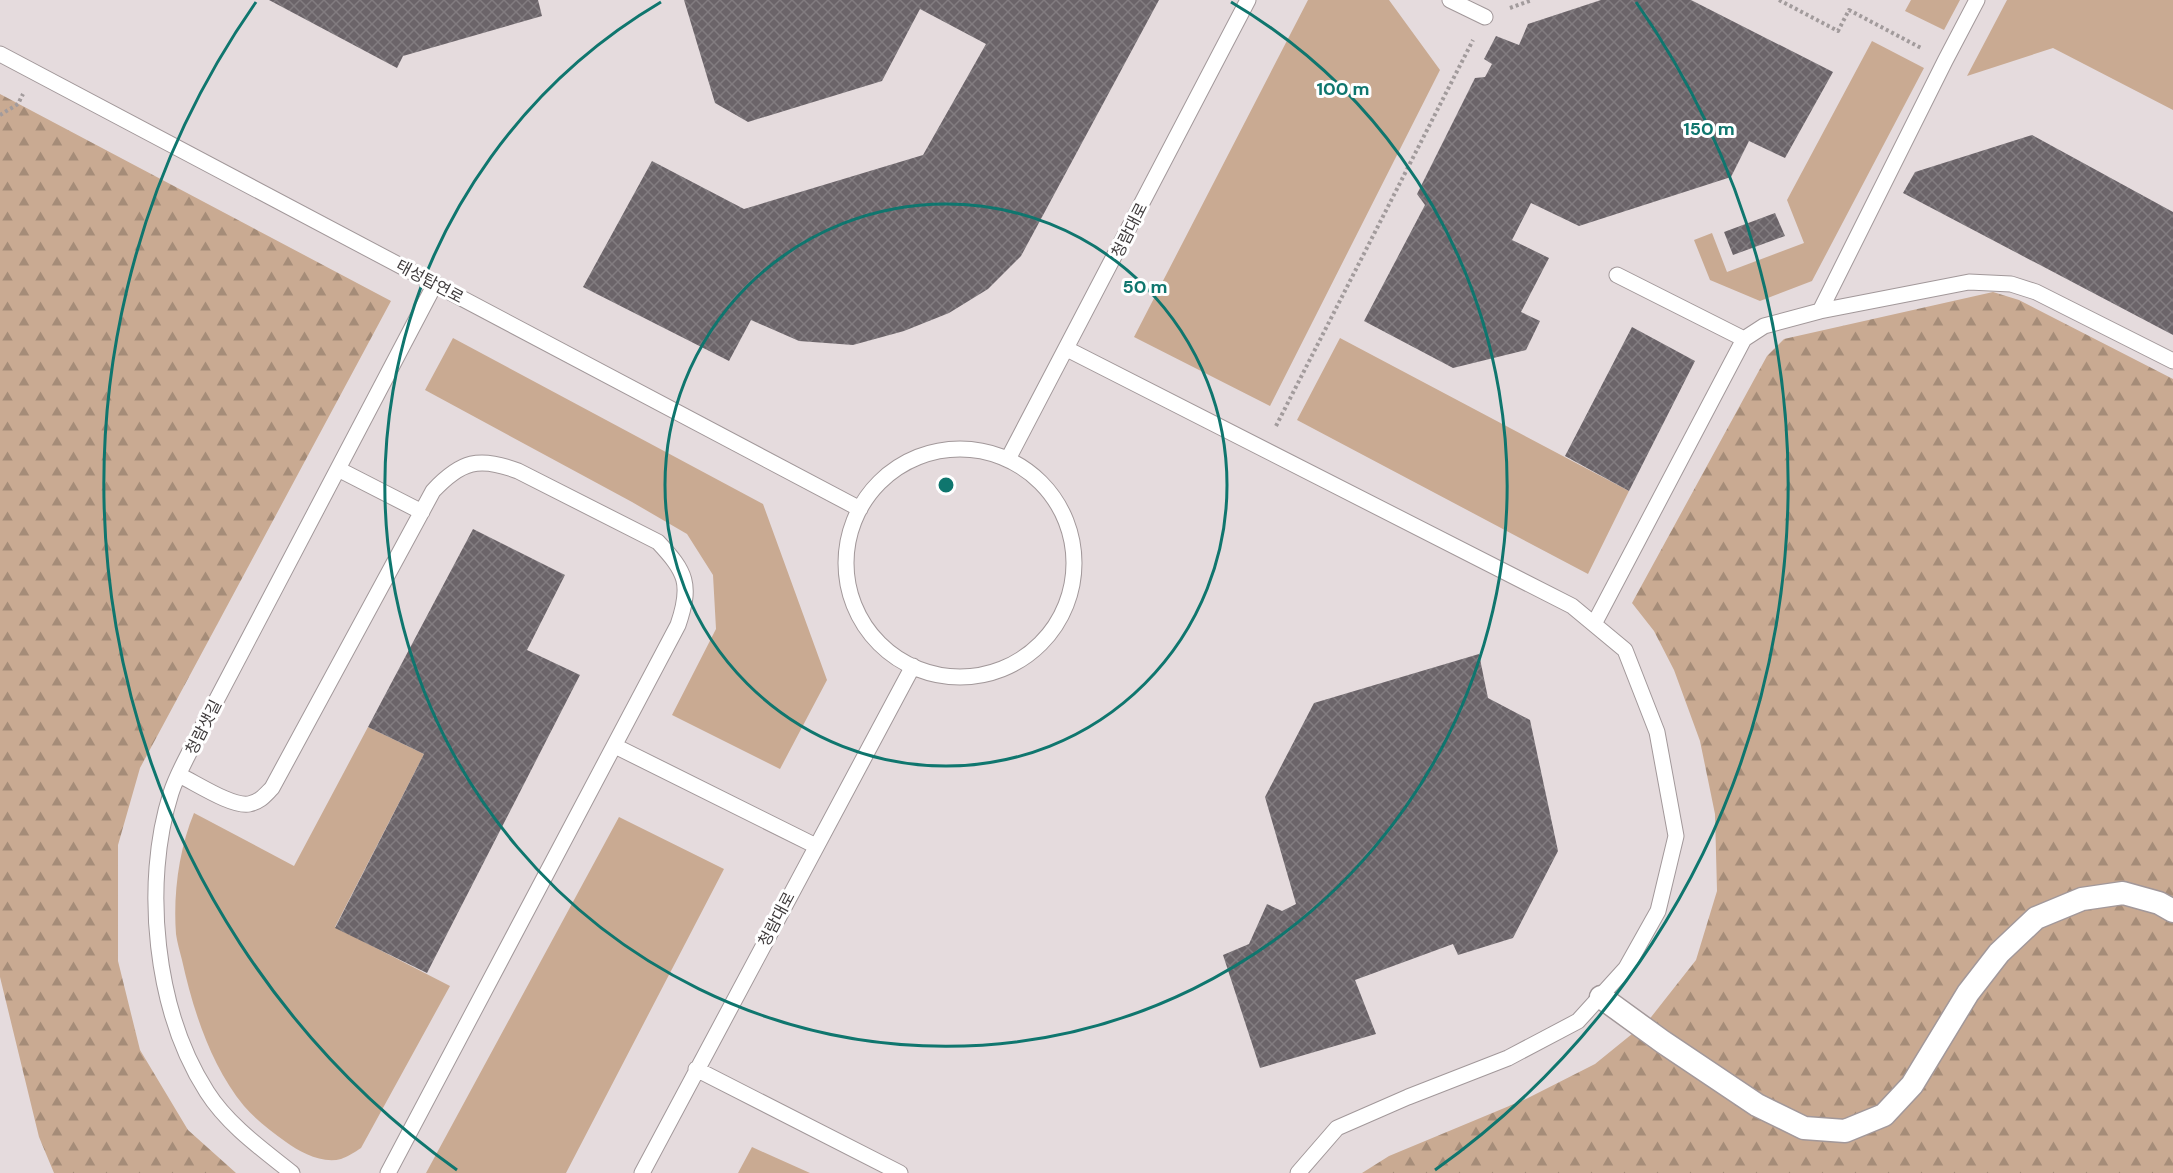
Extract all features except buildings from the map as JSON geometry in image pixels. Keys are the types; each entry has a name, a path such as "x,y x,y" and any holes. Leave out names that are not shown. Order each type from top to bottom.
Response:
{"street":[{"path":"1601,996 1671,1048 1756,1105 1804,1128 1845,1131 1884,1115 1912,1085 1974,985 1999,953 2036,918 2082,899 2123,893 2159,903 2173,911"}],"lane":[{"name":"청람대로","path":"1008,459 1248,0"},
{"path":"1450,0 1485,17"},
{"path":"1820,311 1977,0"},
{"name":"태성탑연로","path":"0,54 860,509"},
{"path":"1617,275 1744,339"},
{"path":"1594,624 1744,339 1764,326 1820,311 1969,282 2011,284 2036,292 2173,361"},
{"name":"청람샛길","path":"292,1173 245,1136 208,1093 187,1056 171,1006 160,951 156,908 158,849 172,792 179,775 435,284"},
{"path":"1067,349 1572,606 1625,650 1657,732 1676,836 1658,911 1626,968 1578,1021 1508,1059 1408,1097 1337,1128 1298,1173"},
{"path":"951,447 996,452 1008,459 1035,474 1064,509 1076,553 1071,597 1049,637 1013,665 970,678 925,673 886,651 858,616 845,572 850,528 872,488 907,460 951,447"},
{"path":"179,775 233,801 248,804 261,800 272,788 433,491 446,477 459,469 477,462 497,463 518,471 658,542 675,561 685,584 686,602 667,648 388,1173"},
{"path":"338,469 422,512"},
{"name":"청람대로","path":"642,1173 913,666"},
{"path":"615,746 816,846"},
{"path":"696,1069 900,1173"}],"path":[{"path":"1779,0 1838,31 1849,10 1926,51"},
{"path":"1265,448 1485,17"}],"green space":[{"path":"1308,0 1389,0 1440,70 1270,406 1134,337"},
{"path":"1911,0 1960,0 1944,30 1905,11"},
{"path":"2007,0 2173,0 2173,110 2053,48 1967,76"},
{"path":"1872,41 1924,68 1812,281 1760,301 1710,280 1694,240 1712,233 1727,272 1804,243 1787,200"},
{"path":"0,94 391,301 140,768 118,845 118,961 140,1050 188,1130 236,1173 54,1173 39,1137 0,977"},
{"path":"1993,292 2019,300 2173,379 2173,1173 1362,1173 1389,1156 1526,1099 1595,1064 1648,1021 1696,960 1717,891 1715,814 1700,741 1674,670 1654,631 1632,603 1767,356 1784,339"},
{"path":"453,338 763,504 827,680 780,769 672,715 716,629 713,575 687,534 425,390"},
{"path":"1340,338 1629,491 1588,574 1297,420"},
{"path":"368,727 424,754 335,927 450,986 361,1148 341,1159 326,1160 298,1150 264,1125 244,1106 222,1073 198,1018 179,947 175,919 176,888 184,841 194,813 294,866"},
{"path":"619,817 724,869 566,1173 426,1173"},
{"path":"752,1147 810,1173 738,1173"}]}
